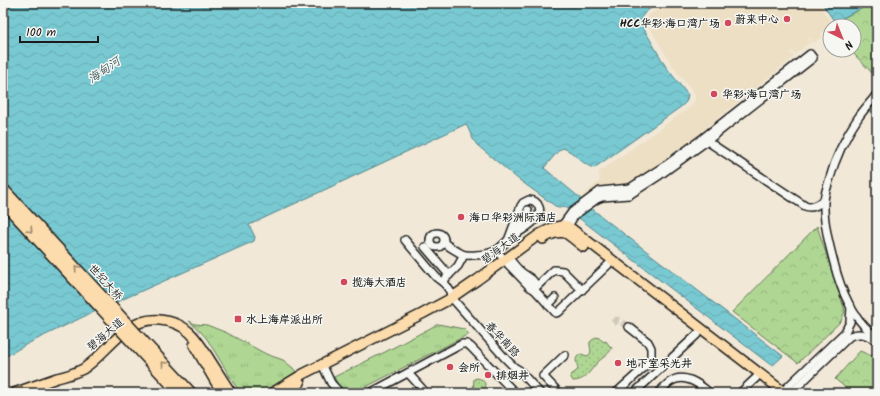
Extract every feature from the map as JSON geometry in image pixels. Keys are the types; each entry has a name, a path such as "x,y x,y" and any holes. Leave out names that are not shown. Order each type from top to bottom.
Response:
{"highway":[{"name":"世纪大桥","path":"3,189 191,393"},
{"name":"世纪大桥","path":"3,202 179,393"}],"main road":[{"name":"碧海大道","path":"284,393 323,367 467,293 508,261 565,225"},
{"path":"565,225 565,233 783,393"},
{"path":"565,225 756,378 783,393"},
{"name":"碧海大道","path":"14,393 82,369 128,329 141,322 164,320 173,322 185,328 192,334 231,393"},
{"name":"碧海大道","path":"32,393 83,375 133,332 154,326 174,329 188,338 194,345 222,393"},
{"name":"碧海大道","path":"272,393 303,374 323,367"}],"street":[{"path":"565,225 572,212 590,202 600,191 630,188 706,139 813,58 810,54 706,139"},
{"path":"877,94 857,118 849,133 835,161 824,200 825,222 832,256 842,291 864,325 877,337"},
{"path":"706,139 805,206 813,207 824,200"},
{"path":"529,200 534,201 539,208 539,214 524,229 509,238 523,203 529,200"},
{"path":"444,243 464,255 482,255 497,251 522,225 528,214 528,210"},
{"path":"405,240 436,277 445,284 444,282 458,266 464,255"},
{"path":"425,247 449,275"},
{"path":"497,251 523,275 527,275 535,284 536,286 534,289"},
{"path":"534,289 555,312 558,312 608,265"},
{"path":"534,289 554,270 563,271 582,290"},
{"name":"春华南路","path":"445,284 450,291 451,300 511,369 540,393"},
{"path":"548,305 555,298"},
{"path":"783,393 845,332 850,322 851,307"},
{"path":"616,393 647,365 651,355 651,349 648,342 629,327"},
{"path":"635,393 641,390 701,333"},
{"path":"783,393 850,336 855,334 865,334 877,340"},
{"path":"635,337 651,349"},
{"path":"370,393 462,344 468,344 515,393"},
{"path":"532,386 565,355"},
{"path":"323,367 332,383 340,393"},
{"path":"408,373 426,393"},
{"path":"543,376 559,393"},
{"path":"632,378 641,390"},
{"path":"658,393 675,379 686,378 710,393"},
{"path":"740,393 756,378"},
{"name":"春华南路","path":"532,386 536,393"}],"shaded area":[{"name":"华彩·海口湾广场","path":"668,3 818,3 828,18 822,18 822,36 814,43 809,37 808,38 811,42 795,54 792,51 790,52 794,57 717,119 718,121 713,124 712,123 700,133 701,134 638,178 590,204 580,198 600,181 599,172 689,108 695,100 694,93 673,67 646,21 650,14"}],"green space":[{"path":"872,3 877,3 877,78 858,58 862,58 862,18 843,18"},
{"path":"817,226 845,311 841,321 798,363 732,312"},
{"path":"189,321 195,324 207,325 227,333 266,354 283,360 296,372 261,393 240,393 207,339"},
{"path":"438,324 464,329 469,334 354,393 345,393 339,386 334,377"},
{"path":"596,337 604,342 606,341 612,348 609,353 598,362 584,378 573,381 570,376 578,369 576,360 577,357 581,354 587,356 589,355 591,352 590,342"},
{"path":"860,351 877,358 877,393 852,393 835,379"},
{"path":"477,378 484,381 486,388 485,393 470,393 473,390 474,379"}],"water":[{"name":"海甸河","path":"3,3 660,3 644,14 641,24 666,67 688,95 686,102 594,168 563,148 559,150 544,168 606,220 783,356 772,366 564,206 558,208 518,179 477,145 466,124 249,225 255,237 254,241 85,316 27,344 3,358"},
{"path":"822,3 872,3 843,18 832,18"}],"tunnel":[{"path":"613,323 617,320 629,327"}],"place":[{"name":"蔚来中心","path":"787,19"},
{"name":"HCC华彩·海口湾广场","path":"728,23"},
{"name":"华彩·海口湾广场","path":"714,94"},
{"name":"海口华彩洲际酒店","path":"461,217"},
{"name":"揽海大酒店","path":"344,282"},
{"name":"水上海岸派出所","path":"238,319"},
{"name":"地下室采光井","path":"618,363"},
{"name":"会所","path":"450,367"},
{"name":"排烟井","path":"488,375"}]}
